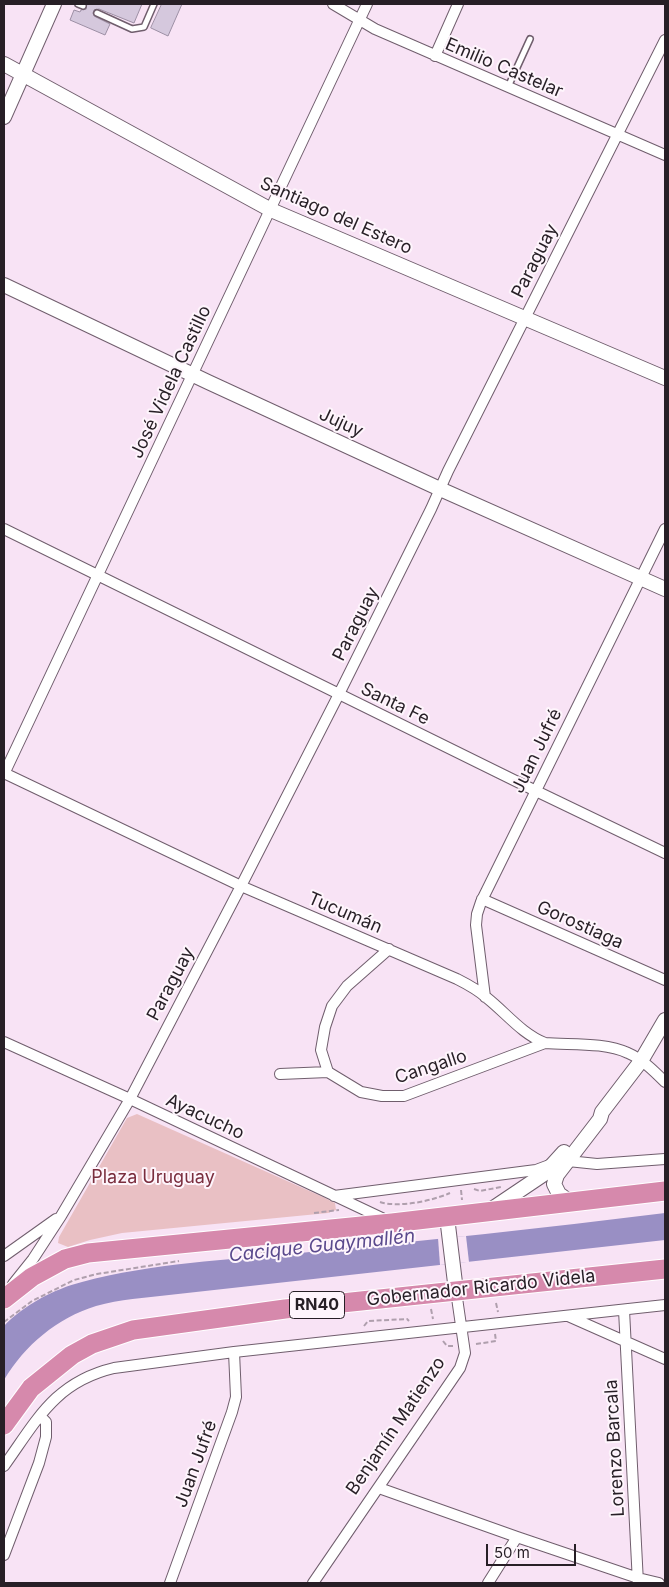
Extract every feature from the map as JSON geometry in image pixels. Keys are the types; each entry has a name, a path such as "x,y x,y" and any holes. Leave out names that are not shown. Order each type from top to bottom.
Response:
{"highway":[{"path":"4,1298 32,1277 65,1259 88,1253 447,1217 665,1190"},
{"name":"Gobernador Ricardo Videla","path":"4,1425 31,1388 72,1355 109,1337 133,1330 285,1309 665,1268"}],"street":[{"path":"4,117 54,4"},
{"name":"Emilio Castelar","path":"333,4 375,29 665,155"},
{"name":"José Videla Castillo","path":"4,773 367,4"},
{"path":"435,56 458,4"},
{"name":"Paraguay","path":"4,1298 61,1216 130,1099 339,694 665,40"},
{"name":"Santiago del Estero","path":"4,64 271,210 665,378"},
{"name":"Jujuy","path":"4,285 440,489 665,589"},
{"name":"Santa Fe","path":"4,529 665,853"},
{"name":"Juan Jufré","path":"486,997 476,925 482,899 665,529"},
{"name":"Tucumán","path":"4,773 241,886 457,979 486,997 528,1034 545,1043 610,1047 628,1052 665,1082"},
{"name":"Gorostiaga","path":"482,899 665,980"},
{"path":"280,1074 328,1072 321,1050 332,1006 347,986 389,949"},
{"path":"570,1202 559,1194 554,1184 561,1162 595,1115 602,1112 641,1061 665,1020"},
{"name":"Ayacucho","path":"4,1042 130,1099 392,1223"},
{"name":"Cangallo","path":"328,1072 361,1092 382,1096 404,1096 545,1043"},
{"path":"334,1196 536,1170 561,1162 597,1164 665,1159"},
{"path":"488,1211 561,1162"},
{"name":"Paraguay","path":"4,1256 61,1216"},
{"name":"Benjamín Matienzo","path":"313,1583 460,1368 465,1353 447,1217"},
{"path":"4,1466 40,1416 60,1393 97,1372 234,1352 665,1305"},
{"name":"Lorenzo Barcala","path":"624,1310 638,1581"},
{"path":"567,1316 665,1359"},
{"name":"Juan Jufré","path":"170,1583 232,1412 236,1397 234,1352"},
{"path":"4,1555 39,1463 46,1437 46,1422 40,1416"},
{"path":"379,1488 638,1581 659,1583"},
{"path":"488,1583 517,1537"}],"lane":[{"path":"98,13 132,29 144,27 154,4"},
{"path":"508,87 530,38"}],"path":[{"path":"244,1254 283,1250"},
{"path":"4,1322 32,1301 74,1280 98,1274 184,1260"},
{"path":"492,1286 500,1315"}],"green space":[{"name":"Plaza Uruguay","path":"137,1114 323,1197 335,1203 336,1210 328,1213 122,1233 68,1247 58,1243 59,1237 127,1118"}],"shaded area":[{"path":"665,1213 665,1240 123,1300 96,1306 68,1318 43,1334 22,1355 4,1380 4,1326 21,1311 40,1299 82,1282 163,1266 437,1239"}],"pier":[{"path":"466,1236 469,1262 440,1265 438,1238"}],"building":[{"path":"87,4 142,4 134,23 99,9 94,10 94,16 110,24 105,35 70,20 74,10 80,12 86,9"},
{"path":"162,4 182,4 168,36 151,28"}],"water label":[{"name":"Cacique Guaymallén","path":"322,1246"}]}
